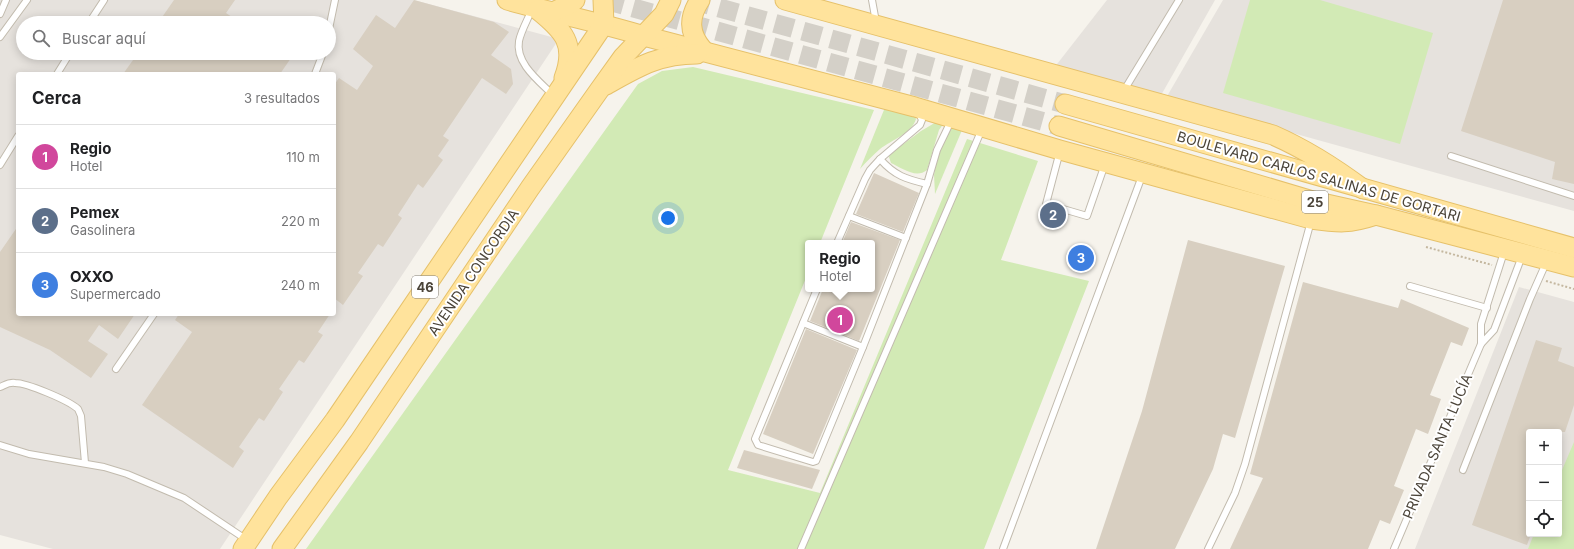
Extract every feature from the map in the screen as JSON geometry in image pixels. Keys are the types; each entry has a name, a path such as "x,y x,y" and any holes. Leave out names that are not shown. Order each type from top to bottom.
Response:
{"main road":[{"path":"507,0 915,106 1060,150 1311,219 1350,223 1376,215"},
{"path":"541,9 570,4 575,0"},
{"path":"603,0 604,24"},
{"name":"AVENIDA CONCORDIA","path":"282,549 359,442 530,188 600,88 623,57 664,14 671,0"},
{"path":"700,0 695,9 692,31 696,42 708,52"},
{"path":"785,0 818,7 877,26 1273,135 1287,141 1339,171 1363,189"},
{"path":"541,9 562,31 568,46 569,57 567,71 557,94"},
{"name":"46","path":"246,545 335,420 604,24"},
{"path":"600,88 643,65 656,60 682,54 708,52"},
{"name":"BOULEVARD CARLOS SALINAS DE GORTARI","path":"1065,104 1574,248"},
{"name":"BOULEVARD CARLOS SALINAS DE GORTARI","path":"1059,126 1313,201 1376,215 1574,267"}],"lane":[{"path":"0,14 6,0"},
{"path":"0,37 27,0"},
{"path":"94,16 104,0"},
{"path":"332,16 335,0"},
{"path":"872,0 877,26"},
{"path":"1122,93 1179,0"},
{"path":"541,9 519,41 519,53 526,67 557,94"},
{"path":"58,72 66,60"},
{"path":"316,72 320,60"},
{"path":"838,240 870,170 880,159 922,123 919,112 915,106"},
{"path":"816,292 755,438 758,445 813,462 816,461 863,347 927,184 937,150 947,127 954,118"},
{"path":"801,549 983,127"},
{"path":"0,165 16,139"},
{"path":"1060,150 1046,204 1087,216 1106,162"},
{"path":"1450,156 1574,196"},
{"path":"880,159 889,170 895,174 927,184"},
{"path":"1003,549 1143,172"},
{"path":"849,216 906,238"},
{"path":"1208,549 1235,493 1245,464 1311,219"},
{"name":"PRIVADA SANTA LUCÍA","path":"1394,549 1480,344 1481,324 1487,308 1514,251"},
{"name":"PRIVADA SANTA LUCÍA","path":"1480,344 1494,330 1514,251"},
{"path":"1463,470 1547,259"},
{"path":"1410,286 1487,308"},
{"path":"116,368 153,316"},
{"path":"803,323 863,347"},
{"path":"0,387 14,382 22,384 32,387 78,409 81,416 85,464"},
{"path":"0,445 29,454 104,467 168,490 184,498 246,545"}],"shaded area":[{"path":"0,0 414,0 559,39 220,549 53,549 0,535"},
{"path":"1107,0 1215,0 1160,97 1054,68"},
{"path":"1223,0 1574,0 1574,211 1166,98"},
{"path":"1519,287 1574,302 1574,549 1415,549"}],"green space":[{"path":"1250,0 1320,0 1433,33 1400,144 1223,93"},
{"path":"693,67 874,110 821,240 805,240 805,280 728,470 820,493 967,139 1038,161 1001,260 1089,281 984,549 306,549 638,84 662,71"},
{"path":"888,100 913,113 916,119 914,124 901,136 880,149 860,169"},
{"path":"938,121 944,123 939,130 927,170 914,173 904,170 891,163 889,157 890,154 921,131"},
{"path":"965,123 935,194 934,175 938,152 948,131 954,126"},
{"path":"1574,442 1574,549 1528,549 1533,537 1562,537 1562,470"}],"building":[{"path":"174,0 235,0 226,13 230,16 163,16"},
{"path":"414,0 494,22 509,32 491,55 511,69 513,84 506,94 482,78 443,136 449,140 438,156 443,160 423,188 418,184 398,215 402,218 383,247 378,244 358,273 363,276 343,305 336,300 336,82 339,78 357,90 373,66 353,49 376,15 395,28"},
{"path":"1503,0 1574,0 1574,184 1552,179 1555,162 1461,131"},
{"path":"133,60 290,60 281,72 124,72"},
{"path":"874,173 919,193 903,232 856,214"},
{"path":"851,222 900,240 859,341 810,321 822,292 875,292 875,240 843,240"},
{"path":"16,229 16,316 134,316 118,339 99,325 88,341 108,354 91,378 50,350 0,327 0,252"},
{"path":"1188,240 1285,266 1235,438 1223,434 1213,469 1175,549 1096,549 1142,411"},
{"path":"1303,282 1398,308 1401,299 1469,328 1462,346 1451,342 1430,395 1441,399 1428,434 1416,429 1394,486 1404,490 1390,524 1380,520 1368,549 1230,549 1263,478 1250,474"},
{"path":"178,316 329,316 318,332 323,335 304,363 299,360 279,389 283,392 264,421 259,418 239,447 244,451 233,468 142,405 192,332 175,320"},
{"path":"806,329 857,350 813,454 763,434"},
{"path":"1536,340 1562,348 1558,361 1574,367 1574,405 1565,432 1562,432 1562,429 1526,429 1526,537 1530,537 1527,545 1472,525"},
{"path":"744,450 820,470 812,489 737,468"}],"tunnel":[{"path":"605,0 1059,126"},
{"path":"691,0 1065,104"}],"place":[{"name":"Pemex","path":"1053,215"},
{"name":"OXXO","path":"1081,258"},
{"name":"Regio","path":"840,320"}]}
